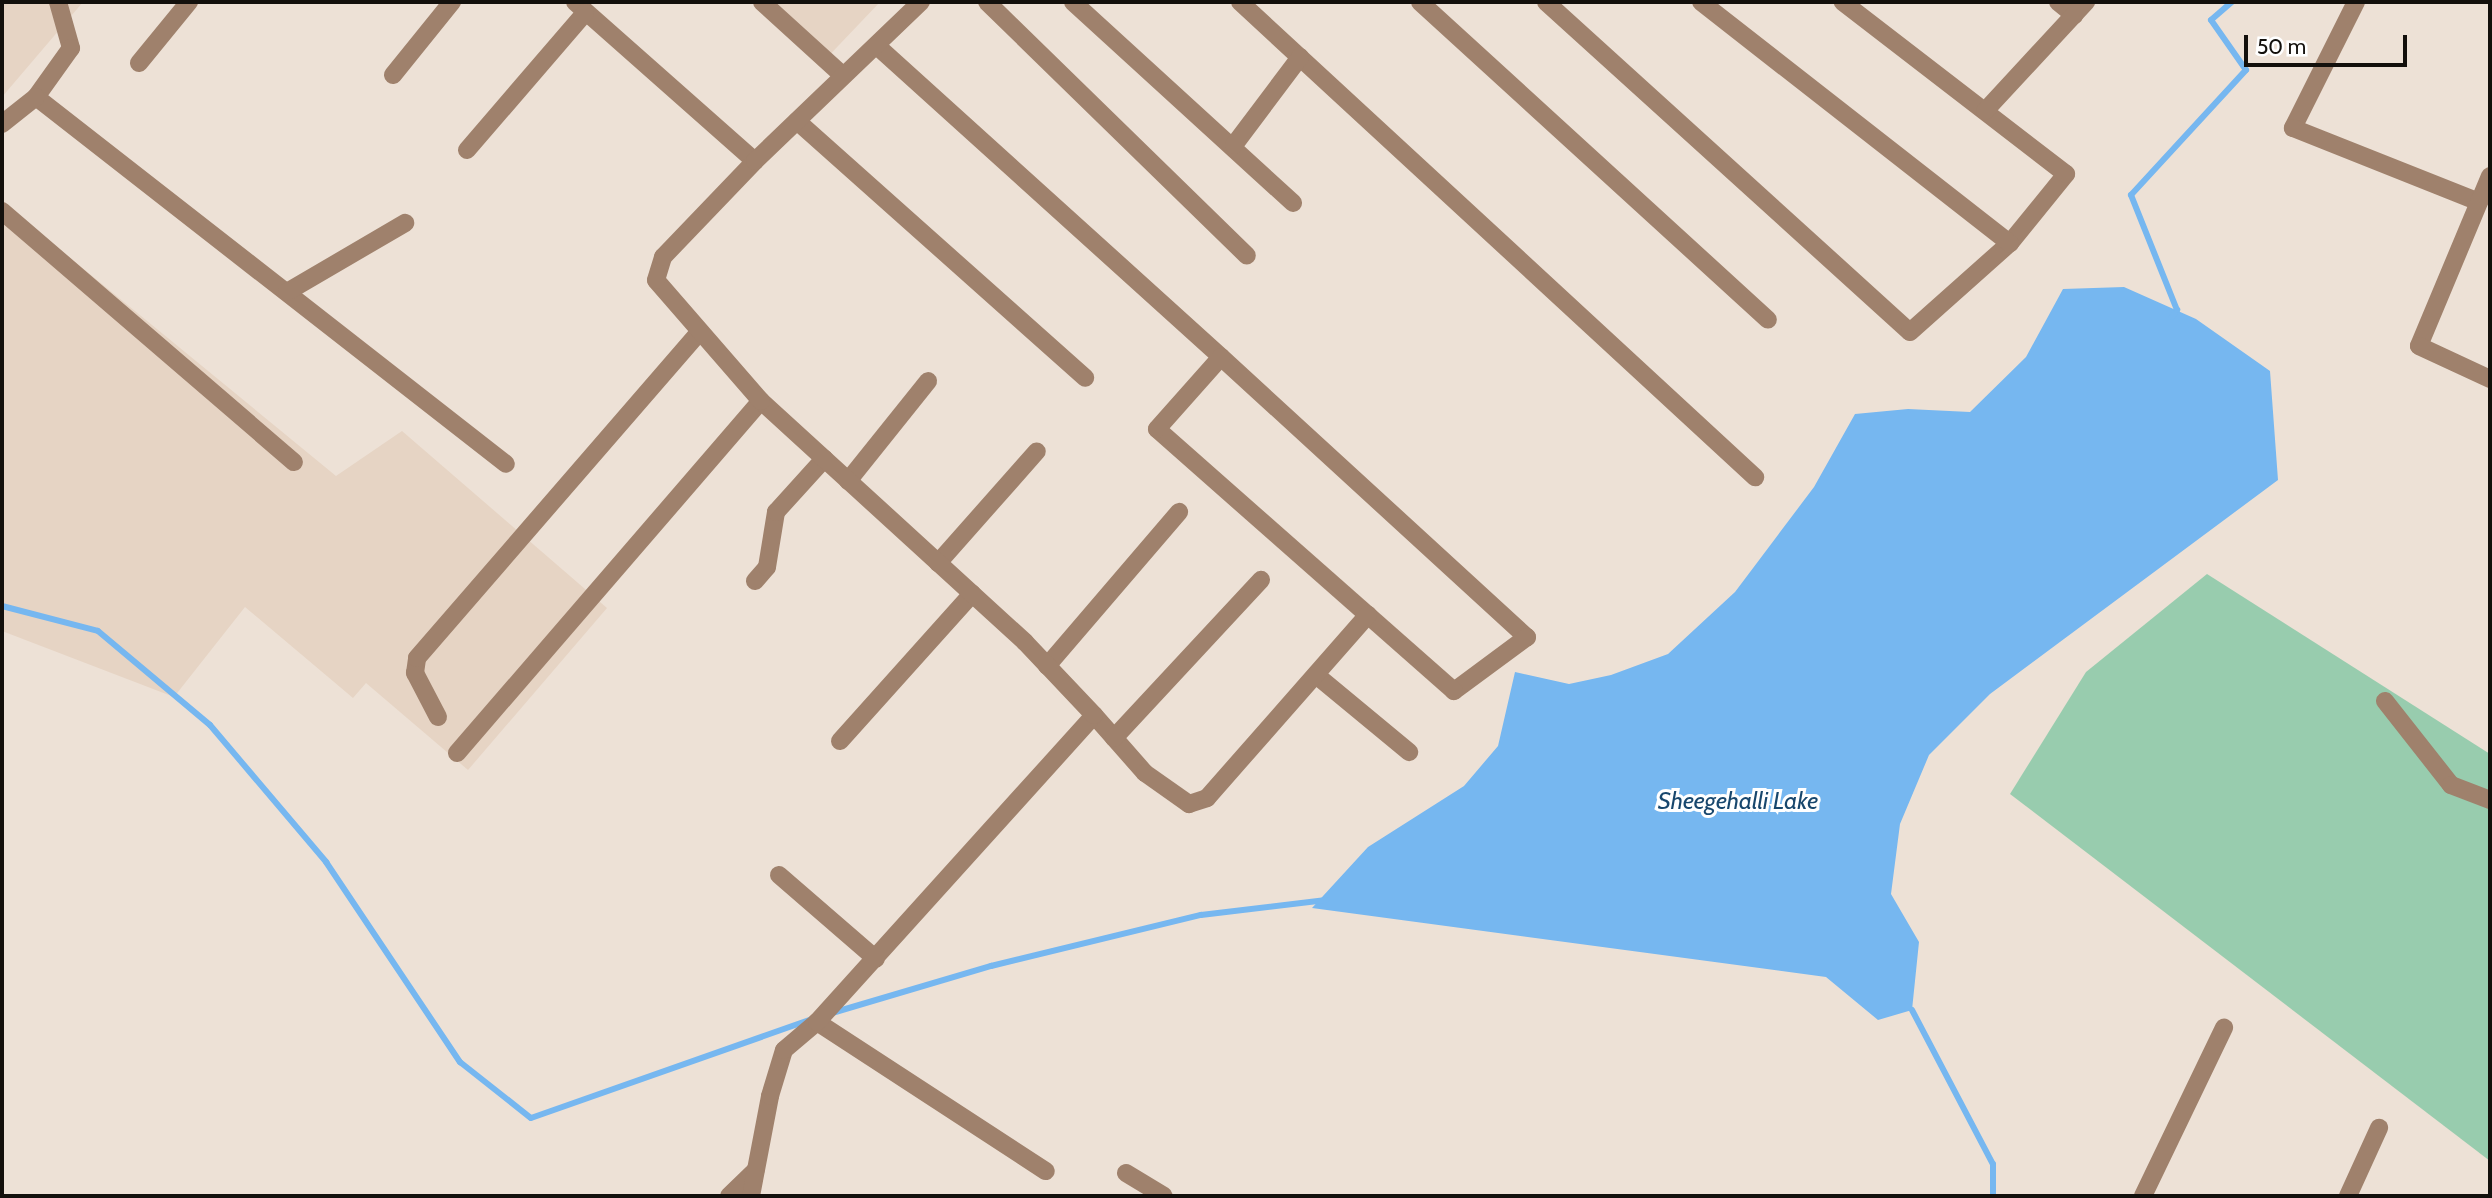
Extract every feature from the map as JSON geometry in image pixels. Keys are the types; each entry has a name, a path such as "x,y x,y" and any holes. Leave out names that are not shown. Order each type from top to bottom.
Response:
{"street":[{"path":"139,63 189,2"},
{"path":"393,75 452,2"},
{"path":"762,2 841,74"},
{"path":"921,2 877,46 841,74 797,121 755,160 663,257 656,280 698,334 761,401 1047,666 1145,773 1189,804 1207,798 1367,615"},
{"path":"987,2 1247,256"},
{"path":"1073,2 1234,145 1293,203"},
{"path":"1240,2 1755,477"},
{"path":"1420,2 1768,320"},
{"path":"1546,2 1910,332 2010,243 2066,174 1843,2"},
{"path":"1701,2 2010,243"},
{"path":"1985,111 2080,8 2058,2"},
{"path":"2356,2 2293,128 2479,202"},
{"path":"2,124 36,97 71,48 61,3"},
{"path":"467,150 580,7 755,160"},
{"path":"877,46 1221,357 1527,637 1454,691 1157,429 1221,357"},
{"path":"1234,145 1300,57"},
{"path":"36,97 506,464"},
{"path":"797,121 1085,378"},
{"path":"2490,176 2419,346 2490,379"},
{"path":"2,211 293,461"},
{"path":"287,292 405,223"},
{"path":"438,717 415,673 417,659 698,334"},
{"path":"848,481 928,381"},
{"path":"457,753 761,401"},
{"path":"938,563 1037,451"},
{"path":"755,581 767,567 776,512 824,459"},
{"path":"1047,666 1179,512"},
{"path":"1114,737 1261,580"},
{"path":"840,741 972,594"},
{"path":"1317,675 1409,752"},
{"path":"2385,701 2451,785 2490,800"},
{"path":"751,1196 784,1051 817,1022 876,959 1094,715"},
{"path":"779,875 876,959"},
{"path":"817,1022 1046,1171"},
{"path":"2143,1196 2224,1028"},
{"path":"2348,1196 2379,1128"},
{"path":"729,1196 756,1170"},
{"path":"1126,1173 1155,1194"}],"shaded area":[{"path":"2,2 83,2 2,97"},
{"path":"762,2 880,2 819,66"},
{"path":"2,202 336,476 402,431 607,608 468,770 366,683 353,698 245,607 174,697 2,631"}],"green space":[{"path":"2207,574 2490,754 2490,1161 2010,794 2086,672"}],"water":[{"name":"Sheegehalli Lake","path":"2124,287 2196,319 2270,371 2278,480 1990,694 1929,755 1900,824 1891,894 1919,942 1912,1010 1878,1020 1826,977 1312,908 1368,847 1464,786 1498,746 1515,672 1569,684 1611,675 1668,654 1735,592 1814,487 1855,414 1908,409 1970,412 2026,357 2063,289"}],"waterway":[{"path":"2172,317 2177,310 2131,195 2246,70 2211,20 2232,2"},
{"path":"2,606 98,631 210,725 326,862 460,1062 531,1118 812,1019"},
{"path":"832,1013 991,966 1201,915 1326,900"},
{"path":"1912,1010 1993,1164 1993,1196"}]}
